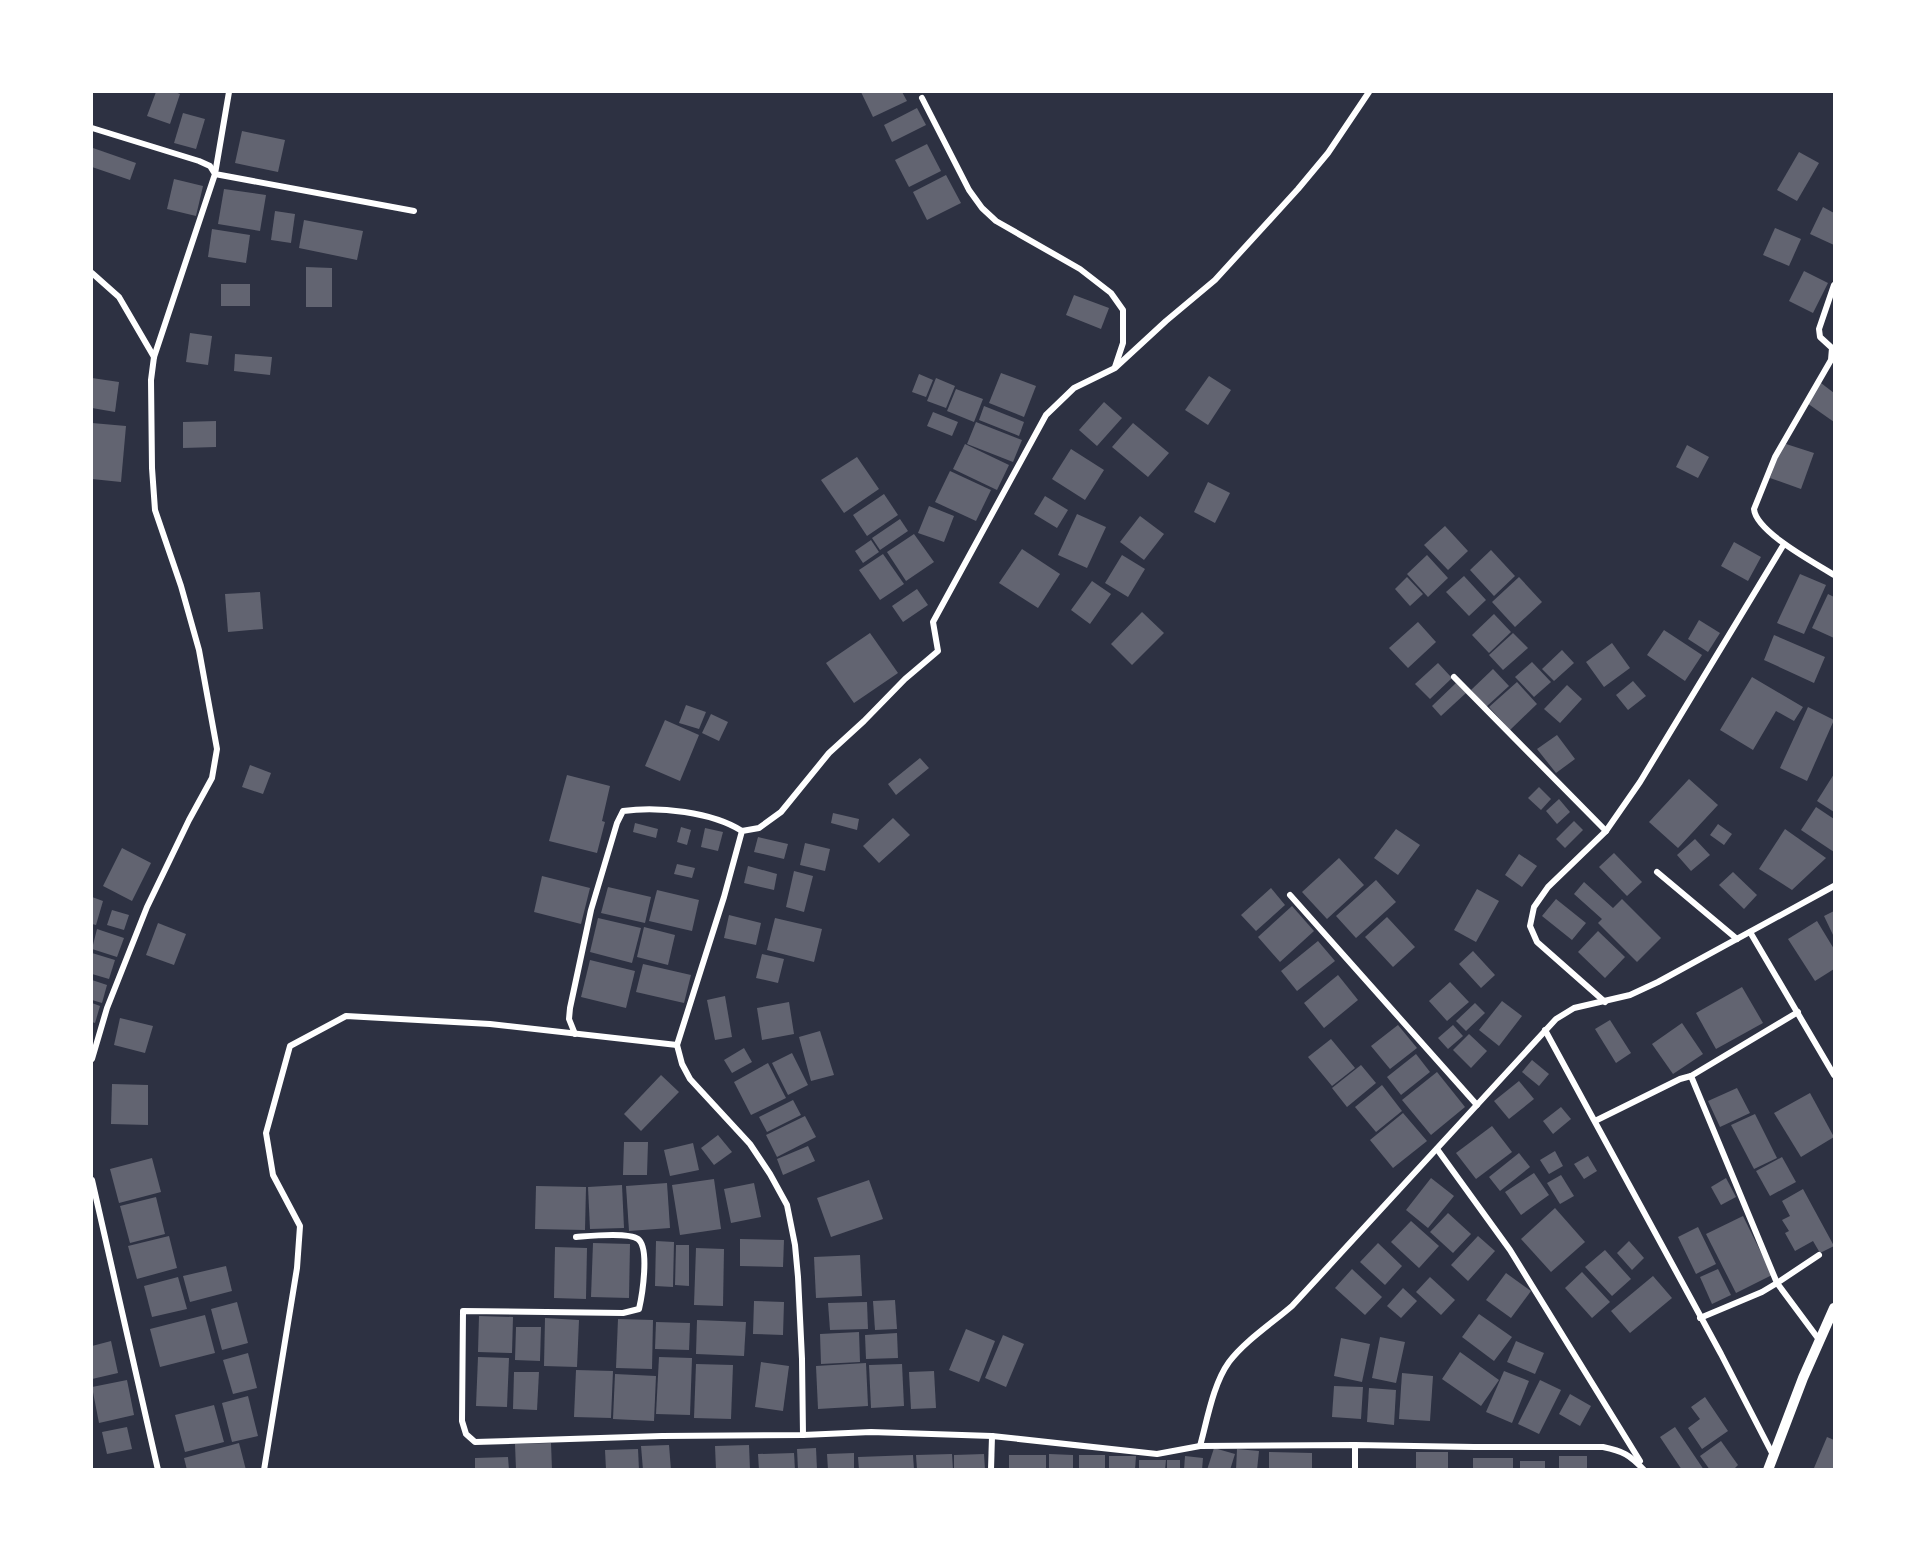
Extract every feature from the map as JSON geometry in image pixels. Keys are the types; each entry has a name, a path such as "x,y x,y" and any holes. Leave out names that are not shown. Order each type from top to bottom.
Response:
{"street":[{"path":"92,1059 107,1008 147,907 212,777 217,749 199,650 181,586 155,510 151,380 154,357 215,174 229,92"},
{"path":"575,1034 569,1019 591,910 617,823 623,811 641,809 683,813 718,819 742,831 759,828 781,812 829,753 905,679 938,651 933,622 1046,415 1074,388 1115,368 1215,280 1328,153 1369,92"},
{"path":"922,98 969,190 982,208 996,220 1080,269 1111,293 1123,310 1123,343 1115,368"},
{"path":"92,128 199,161 210,166 215,174 414,211"},
{"path":"92,273 119,297 154,357"},
{"path":"1834,285 1819,329 1820,337 1832,348 1831,360 1775,456 1754,509 1759,523 1784,544 1834,575"},
{"path":"1605,1002 1537,942 1530,926 1534,907 1548,887 1606,831 1640,782 1784,544"},
{"path":"1454,677 1606,831"},
{"path":"742,831 724,897 676,1045 690,1080 750,1144 787,1205 798,1276 803,1435"},
{"path":"1657,872 1737,939"},
{"path":"1200,1446 1218,1384 1228,1363 1292,1306 1556,1019 1574,1008 1630,995 1834,886"},
{"path":"1290,895 1477,1106"},
{"path":"1750,932 1834,1076"},
{"path":"1595,1121 1680,1079 1691,1076 1798,1012"},
{"path":"264,1470 297,1268 300,1226 273,1175 266,1133 290,1046 346,1016 490,1024 676,1045"},
{"path":"1545,1030 1774,1456"},
{"path":"1691,1076 1777,1283 1820,1341"},
{"path":"1437,1149 1510,1250 1644,1470"},
{"path":"92,1180 158,1470"},
{"path":"576,1237 625,1236 637,1239 642,1245 644,1258 643,1295 639,1309 623,1313 463,1311 462,1421 466,1434 475,1442 871,1432 992,1436 1157,1454 1200,1446 1603,1447 1631,1456 1644,1470"},
{"path":"1700,1318 1762,1292 1819,1256"},
{"path":"1768,1470 1803,1378 1834,1308"},
{"path":"992,1436 992,1470"},
{"path":"1355,1445 1355,1470"}],"building":[{"path":"156,92 180,94 170,124 147,116"},
{"path":"861,92 902,92 907,101 873,117"},
{"path":"917,108 926,125 892,142 884,125"},
{"path":"183,113 205,119 196,149 174,143"},
{"path":"242,131 285,140 278,172 235,163"},
{"path":"927,144 941,171 909,187 895,160"},
{"path":"93,148 136,163 130,180 92,167"},
{"path":"1799,152 1819,163 1797,201 1777,190"},
{"path":"946,175 961,203 927,220 913,192"},
{"path":"174,179 203,186 196,216 167,209"},
{"path":"224,189 266,195 260,231 218,224"},
{"path":"1823,207 1834,213 1834,245 1810,234"},
{"path":"275,211 295,214 291,243 271,240"},
{"path":"304,220 363,231 357,260 299,248"},
{"path":"1775,228 1801,239 1789,266 1763,255"},
{"path":"212,229 250,235 246,263 208,257"},
{"path":"306,267 332,268 332,307 306,307"},
{"path":"1804,271 1828,283 1813,313 1789,301"},
{"path":"221,284 250,284 250,306 221,306"},
{"path":"1074,295 1109,308 1101,329 1066,315"},
{"path":"190,333 212,336 208,365 186,362"},
{"path":"235,354 272,357 270,375 234,371"},
{"path":"1001,373 1036,386 1024,417 989,403"},
{"path":"919,374 933,380 926,397 912,392"},
{"path":"1209,376 1231,390 1208,425 1185,410"},
{"path":"92,378 119,382 115,412 92,408"},
{"path":"936,378 955,386 946,408 927,401"},
{"path":"1821,383 1834,393 1834,422 1807,403"},
{"path":"956,389 983,399 974,422 947,411"},
{"path":"1104,402 1122,418 1097,446 1079,430"},
{"path":"984,406 1024,422 1019,436 979,420"},
{"path":"933,412 958,422 952,436 927,426"},
{"path":"216,421 216,447 183,448 183,422"},
{"path":"976,422 1022,440 1013,462 967,444"},
{"path":"92,423 126,426 121,482 92,479"},
{"path":"1133,423 1169,453 1148,477 1112,447"},
{"path":"1783,443 1814,453 1801,489 1770,478"},
{"path":"965,444 1009,465 997,490 953,469"},
{"path":"1687,445 1709,457 1698,478 1676,467"},
{"path":"1071,449 1104,470 1085,500 1052,479"},
{"path":"857,457 879,489 844,513 821,480"},
{"path":"950,471 991,490 976,521 935,502"},
{"path":"1208,482 1230,493 1215,523 1194,512"},
{"path":"884,494 898,515 867,536 853,515"},
{"path":"1045,496 1068,510 1057,528 1034,514"},
{"path":"929,506 954,516 944,542 918,533"},
{"path":"1077,514 1106,527 1087,568 1058,555"},
{"path":"1140,516 1164,534 1144,560 1120,542"},
{"path":"900,519 908,531 880,550 872,538"},
{"path":"1445,526 1468,551 1448,570 1424,545"},
{"path":"914,534 934,562 906,581 887,552"},
{"path":"871,540 879,552 863,563 855,551"},
{"path":"1734,542 1761,557 1748,581 1721,566"},
{"path":"1022,549 1060,574 1038,608 999,583"},
{"path":"1491,550 1515,576 1494,596 1470,570"},
{"path":"883,554 904,584 880,600 859,570"},
{"path":"1122,555 1145,569 1128,597 1105,583"},
{"path":"1427,555 1448,578 1428,597 1407,574"},
{"path":"1800,574 1826,585 1804,634 1777,623"},
{"path":"1464,576 1486,600 1469,616 1446,592"},
{"path":"1407,577 1423,594 1410,606 1395,589"},
{"path":"1519,577 1542,602 1515,627 1492,602"},
{"path":"1092,581 1111,594 1090,624 1071,610"},
{"path":"917,589 928,605 903,622 892,606"},
{"path":"260,592 263,629 228,632 225,594"},
{"path":"1828,594 1834,597 1834,638 1812,628"},
{"path":"1142,612 1164,633 1132,665 1111,644"},
{"path":"1494,614 1511,632 1489,653 1472,635"},
{"path":"1699,620 1720,633 1708,652 1688,639"},
{"path":"1418,622 1436,642 1408,668 1389,648"},
{"path":"1664,630 1702,655 1685,681 1647,655"},
{"path":"870,633 898,673 854,703 826,663"},
{"path":"1513,633 1528,648 1503,670 1489,655"},
{"path":"1774,635 1825,657 1814,683 1764,660"},
{"path":"1612,643 1630,668 1604,687 1586,662"},
{"path":"1562,650 1574,663 1554,681 1542,669"},
{"path":"1532,662 1551,682 1534,697 1515,677"},
{"path":"1438,663 1452,678 1430,699 1415,684"},
{"path":"1493,669 1509,686 1486,707 1471,690"},
{"path":"1752,677 1803,707 1794,721 1776,711 1753,750 1720,730"},
{"path":"1633,681 1646,696 1628,710 1616,695"},
{"path":"1517,682 1537,704 1510,730 1489,707"},
{"path":"1456,683 1466,693 1441,716 1432,706"},
{"path":"1567,685 1582,699 1560,723 1544,709"},
{"path":"686,705 706,712 699,729 679,723"},
{"path":"1808,707 1834,720 1807,781 1780,768"},
{"path":"711,714 728,722 719,741 702,733"},
{"path":"665,720 699,735 680,781 645,766"},
{"path":"1557,735 1575,759 1556,773 1537,749"},
{"path":"920,758 929,768 896,795 888,784"},
{"path":"250,765 271,773 263,794 242,787"},
{"path":"1834,774 1834,812 1817,801"},
{"path":"567,775 610,786 602,821 605,822 597,853 549,841"},
{"path":"1689,779 1718,805 1678,848 1649,822"},
{"path":"1539,787 1551,799 1541,810 1528,798"},
{"path":"1559,799 1570,812 1557,824 1546,811"},
{"path":"1816,807 1834,819 1834,852 1801,830"},
{"path":"833,813 859,819 857,830 831,823"},
{"path":"893,818 910,835 879,863 863,846"},
{"path":"1574,821 1583,830 1565,848 1556,839"},
{"path":"635,823 658,829 656,838 633,832"},
{"path":"1718,824 1732,834 1724,845 1710,835"},
{"path":"681,827 691,830 687,845 677,842"},
{"path":"705,828 723,832 718,851 701,847"},
{"path":"1396,829 1420,845 1398,875 1374,858"},
{"path":"1785,829 1826,858 1792,890 1759,869"},
{"path":"758,837 788,844 784,859 754,852"},
{"path":"1695,839 1710,855 1691,871 1677,855"},
{"path":"805,843 830,849 825,871 800,865"},
{"path":"122,848 151,863 132,901 103,886"},
{"path":"1614,853 1642,882 1627,896 1599,867"},
{"path":"1519,854 1537,866 1522,887 1505,875"},
{"path":"1339,858 1364,885 1327,919 1302,892"},
{"path":"677,864 695,868 692,878 674,874"},
{"path":"748,866 777,874 774,890 744,883"},
{"path":"794,871 813,876 804,912 786,907"},
{"path":"1733,872 1757,895 1744,909 1719,885"},
{"path":"542,876 590,888 581,924 534,912"},
{"path":"1376,880 1396,902 1356,938 1336,916"},
{"path":"1584,882 1613,908 1622,899 1661,938 1637,962 1598,923 1602,919 1574,894"},
{"path":"608,887 651,897 645,923 601,913"},
{"path":"1271,888 1285,905 1256,931 1241,915"},
{"path":"1477,889 1499,901 1476,942 1454,930"},
{"path":"657,890 699,900 692,931 649,921"},
{"path":"92,897 103,901 96,925 92,924"},
{"path":"1556,899 1586,923 1572,940 1542,916"},
{"path":"1292,906 1314,931 1280,962 1258,937"},
{"path":"112,910 129,915 124,930 107,925"},
{"path":"1834,911 1834,937 1824,916"},
{"path":"729,915 761,923 756,945 724,938"},
{"path":"1387,917 1415,947 1393,967 1365,937"},
{"path":"598,918 641,928 632,963 590,952"},
{"path":"775,918 822,929 814,962 767,950"},
{"path":"1817,921 1834,949 1834,969 1815,981 1788,939"},
{"path":"158,923 186,934 174,965 146,955"},
{"path":"644,927 675,935 668,965 637,957"},
{"path":"97,929 124,938 117,957 92,949"},
{"path":"1598,931 1625,957 1605,978 1578,952"},
{"path":"1318,941 1335,961 1297,991 1281,971"},
{"path":"1473,951 1495,975 1481,988 1459,964"},
{"path":"92,953 115,960 109,979 92,974"},
{"path":"762,954 784,959 778,983 756,978"},
{"path":"590,960 635,971 626,1008 581,997"},
{"path":"643,964 691,975 684,1003 636,992"},
{"path":"1338,975 1358,1000 1324,1028 1304,1003"},
{"path":"92,980 107,985 102,1003 92,1000"},
{"path":"1450,982 1469,1002 1447,1021 1429,1001"},
{"path":"1742,987 1763,1023 1716,1049 1696,1013"},
{"path":"725,996 732,1037 715,1040 707,1000"},
{"path":"1502,1001 1522,1016 1499,1046 1479,1030"},
{"path":"789,1002 794,1034 762,1040 757,1008"},
{"path":"92,1003 100,1006 95,1023 92,1022"},
{"path":"1475,1003 1485,1013 1466,1031 1456,1021"},
{"path":"120,1018 153,1026 145,1053 114,1045"},
{"path":"1610,1020 1631,1053 1616,1063 1595,1029"},
{"path":"1682,1023 1703,1054 1673,1074 1652,1044"},
{"path":"1398,1025 1417,1048 1390,1069 1371,1046"},
{"path":"1453,1025 1463,1036 1448,1049 1438,1038"},
{"path":"820,1031 834,1075 811,1081 799,1037"},
{"path":"1469,1034 1487,1051 1471,1068 1453,1050"},
{"path":"1331,1039 1355,1068 1332,1086 1308,1057"},
{"path":"744,1048 752,1062 732,1073 724,1060"},
{"path":"792,1053 808,1085 788,1095 772,1063"},
{"path":"1416,1054 1430,1072 1401,1095 1387,1077"},
{"path":"1532,1060 1549,1074 1539,1086 1522,1072"},
{"path":"768,1063 786,1098 751,1115 734,1082"},
{"path":"1361,1065 1376,1083 1347,1107 1332,1088"},
{"path":"1437,1072 1465,1107 1431,1135 1402,1100"},
{"path":"661,1075 679,1092 641,1131 624,1114"},
{"path":"1519,1081 1534,1099 1509,1119 1494,1101"},
{"path":"112,1084 148,1085 148,1125 111,1124"},
{"path":"1382,1085 1402,1111 1376,1132 1355,1107"},
{"path":"1737,1088 1750,1113 1720,1127 1708,1101"},
{"path":"1810,1093 1834,1137 1801,1157 1774,1113"},
{"path":"793,1100 801,1115 767,1132 759,1117"},
{"path":"1561,1107 1571,1119 1553,1134 1543,1121"},
{"path":"1403,1113 1427,1141 1393,1168 1370,1140"},
{"path":"1755,1114 1777,1158 1754,1169 1731,1125"},
{"path":"805,1116 816,1137 777,1157 766,1135"},
{"path":"1492,1126 1512,1152 1476,1179 1456,1153"},
{"path":"718,1135 732,1152 714,1165 701,1148"},
{"path":"624,1142 648,1142 647,1175 623,1175"},
{"path":"693,1143 699,1170 670,1176 664,1150"},
{"path":"808,1146 815,1161 783,1175 777,1159"},
{"path":"1555,1151 1563,1166 1549,1174 1540,1160"},
{"path":"1519,1153 1530,1167 1500,1191 1489,1177"},
{"path":"1588,1156 1597,1171 1584,1179 1574,1164"},
{"path":"1782,1157 1796,1182 1770,1196 1756,1171"},
{"path":"152,1158 161,1192 119,1203 110,1169"},
{"path":"1534,1173 1549,1195 1521,1215 1505,1192"},
{"path":"1561,1175 1574,1196 1560,1204 1547,1183"},
{"path":"1431,1178 1454,1196 1428,1228 1406,1210"},
{"path":"1726,1178 1736,1197 1721,1205 1711,1187"},
{"path":"714,1179 721,1229 680,1235 672,1185"},
{"path":"869,1180 883,1219 831,1237 817,1198"},
{"path":"667,1183 670,1228 629,1231 626,1186"},
{"path":"754,1183 761,1217 731,1223 724,1189"},
{"path":"622,1185 624,1228 590,1229 588,1187"},
{"path":"536,1186 586,1187 585,1230 535,1229"},
{"path":"1803,1189 1834,1246 1820,1253 1813,1241 1795,1251 1785,1233 1789,1231 1782,1220 1790,1216 1782,1201"},
{"path":"156,1197 165,1234 130,1243 120,1206"},
{"path":"1555,1208 1585,1242 1551,1272 1521,1239"},
{"path":"1448,1213 1471,1234 1453,1253 1430,1232"},
{"path":"1743,1216 1772,1275 1736,1293 1706,1234"},
{"path":"1411,1221 1439,1246 1419,1268 1391,1242"},
{"path":"1698,1227 1716,1264 1696,1274 1678,1237"},
{"path":"169,1236 177,1268 137,1279 128,1246"},
{"path":"1478,1236 1495,1251 1468,1281 1451,1265"},
{"path":"740,1239 784,1240 783,1267 740,1266"},
{"path":"656,1241 674,1242 673,1287 655,1286"},
{"path":"1629,1241 1644,1258 1632,1270 1617,1253"},
{"path":"593,1243 630,1244 629,1298 591,1297"},
{"path":"1378,1243 1402,1266 1385,1285 1360,1262"},
{"path":"676,1245 689,1245 689,1286 675,1285"},
{"path":"555,1247 587,1248 586,1299 554,1298"},
{"path":"696,1248 724,1249 723,1306 694,1305"},
{"path":"1605,1250 1631,1279 1612,1296 1585,1267"},
{"path":"860,1255 862,1296 816,1298 814,1257"},
{"path":"226,1266 232,1291 190,1302 183,1276"},
{"path":"1352,1269 1382,1297 1365,1315 1335,1288"},
{"path":"1718,1269 1731,1295 1712,1304 1700,1277"},
{"path":"1582,1272 1610,1302 1592,1318 1565,1288"},
{"path":"1506,1273 1531,1291 1511,1318 1486,1300"},
{"path":"1653,1276 1672,1298 1630,1333 1611,1311"},
{"path":"178,1277 187,1309 152,1317 144,1286"},
{"path":"1430,1277 1455,1300 1441,1315 1416,1292"},
{"path":"1403,1288 1417,1301 1401,1318 1387,1306"},
{"path":"895,1300 897,1329 875,1330 873,1301"},
{"path":"754,1301 784,1302 783,1335 753,1334"},
{"path":"237,1302 248,1343 222,1350 211,1309"},
{"path":"867,1302 868,1329 830,1330 828,1303"},
{"path":"1479,1314 1512,1337 1494,1361 1462,1337"},
{"path":"205,1315 215,1353 160,1367 150,1329"},
{"path":"479,1316 513,1317 512,1353 478,1352"},
{"path":"545,1318 579,1320 577,1367 544,1366"},
{"path":"618,1319 653,1320 652,1369 616,1368"},
{"path":"697,1320 746,1322 744,1356 696,1354"},
{"path":"656,1322 690,1323 689,1350 655,1349"},
{"path":"516,1327 541,1327 540,1361 515,1360"},
{"path":"966,1329 995,1341 979,1382 949,1370"},
{"path":"859,1332 860,1362 821,1364 820,1334"},
{"path":"897,1333 898,1358 866,1359 865,1335"},
{"path":"1003,1335 1024,1344 1006,1387 985,1378"},
{"path":"1380,1337 1405,1342 1396,1383 1372,1378"},
{"path":"1341,1338 1370,1344 1362,1382 1334,1376"},
{"path":"111,1341 118,1373 92,1379 92,1346"},
{"path":"1516,1341 1544,1353 1535,1374 1507,1362"},
{"path":"1460,1352 1499,1380 1481,1406 1442,1379"},
{"path":"248,1353 257,1388 233,1394 223,1360"},
{"path":"478,1357 509,1358 507,1407 476,1406"},
{"path":"659,1357 692,1358 690,1415 656,1414"},
{"path":"761,1362 789,1366 783,1411 755,1407"},
{"path":"866,1363 868,1406 818,1409 816,1366"},
{"path":"696,1364 733,1365 731,1419 694,1418"},
{"path":"902,1364 904,1406 871,1408 869,1365"},
{"path":"576,1370 613,1371 611,1418 574,1417"},
{"path":"934,1371 936,1408 911,1409 909,1372"},
{"path":"1504,1371 1529,1381 1512,1423 1486,1412"},
{"path":"514,1372 539,1372 537,1410 513,1409"},
{"path":"1402,1373 1433,1376 1430,1421 1399,1419"},
{"path":"615,1374 656,1376 654,1421 613,1419"},
{"path":"127,1380 134,1415 99,1423 92,1387"},
{"path":"1540,1380 1561,1390 1539,1434 1518,1424"},
{"path":"1334,1386 1363,1387 1361,1419 1332,1417"},
{"path":"1369,1388 1396,1390 1394,1425 1367,1422"},
{"path":"1570,1394 1591,1406 1580,1426 1559,1414"},
{"path":"248,1396 258,1436 232,1442 222,1403"},
{"path":"1705,1397 1728,1431 1702,1449 1688,1428 1700,1419 1691,1407"},
{"path":"214,1405 224,1442 185,1452 175,1415"},
{"path":"127,1427 132,1449 107,1454 102,1432"},
{"path":"1675,1427 1704,1470 1682,1470 1660,1437"},
{"path":"1827,1437 1834,1440 1834,1470 1817,1470 1814,1468"},
{"path":"1721,1441 1738,1465 1733,1470 1710,1470 1700,1456"},
{"path":"239,1443 246,1470 187,1470 184,1458"},
{"path":"551,1443 552,1470 516,1470 515,1444"},
{"path":"669,1445 671,1470 643,1470 641,1446"},
{"path":"749,1445 750,1470 716,1470 715,1446"},
{"path":"816,1448 817,1470 798,1470 797,1449"},
{"path":"1214,1448 1235,1454 1230,1470 1207,1470"},
{"path":"638,1449 639,1470 606,1470 605,1450"},
{"path":"1237,1449 1259,1451 1257,1470 1236,1470"},
{"path":"1269,1452 1312,1453 1312,1468 1269,1468"},
{"path":"1416,1452 1448,1452 1448,1470 1416,1470"},
{"path":"794,1453 795,1470 759,1470 758,1454"},
{"path":"854,1453 854,1470 828,1470 827,1454"},
{"path":"952,1454 953,1470 917,1470 916,1455"},
{"path":"984,1454 985,1470 954,1470 954,1455"},
{"path":"1049,1454 1073,1455 1073,1470 1049,1470"},
{"path":"913,1455 914,1470 859,1470 858,1457"},
{"path":"1009,1455 1046,1455 1046,1470 1009,1470"},
{"path":"1079,1455 1105,1455 1105,1470 1079,1470"},
{"path":"1109,1456 1136,1456 1135,1470 1109,1470"},
{"path":"1185,1456 1203,1458 1202,1470 1184,1470"},
{"path":"1559,1456 1587,1456 1587,1470 1559,1470"},
{"path":"508,1457 509,1470 475,1470 475,1458"},
{"path":"1473,1458 1513,1458 1513,1470 1473,1470"},
{"path":"1139,1460 1166,1460 1165,1470 1139,1470"},
{"path":"1167,1460 1180,1460 1180,1470 1167,1470"},
{"path":"1520,1461 1545,1461 1545,1470 1520,1470"}]}
